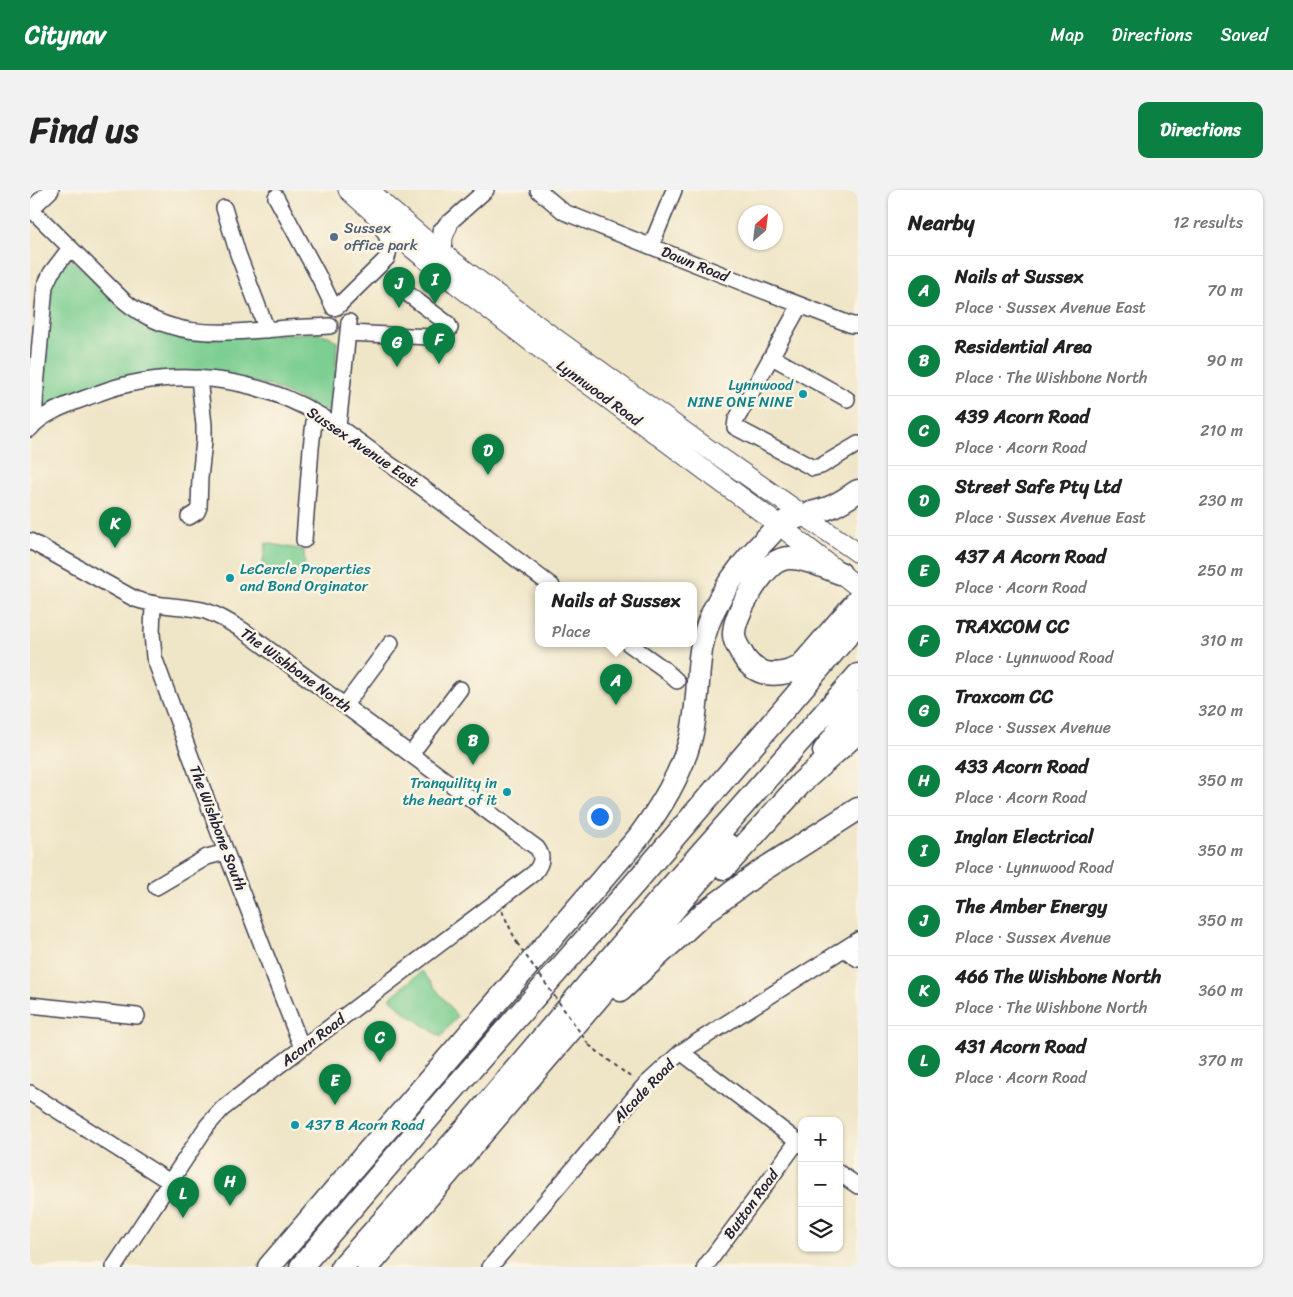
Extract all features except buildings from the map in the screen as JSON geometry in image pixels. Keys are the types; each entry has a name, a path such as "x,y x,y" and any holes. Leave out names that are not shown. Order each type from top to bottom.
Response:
{"highway":[{"path":"269,1267 638,838 658,810 678,774 691,736 702,649 712,612 730,581 756,549 779,526 803,515 835,505 858,491"},
{"path":"849,580 818,564 789,558 778,561 757,582 738,614 734,627 736,643 745,661 759,670 780,674 789,672 800,667 858,600"},
{"path":"301,1267 858,623"},
{"path":"342,1267 466,1128 657,903 858,675"},
{"path":"368,1267 826,733 858,685"},
{"path":"802,782 858,703"},
{"path":"518,976 766,730"},
{"path":"598,997 729,862 802,782 858,732"},
{"path":"478,1140 602,1008 698,919 761,871 858,808"}],"main road":[{"path":"348,190 388,215 405,232 428,248 443,237 448,225"},
{"path":"370,190 381,211"},
{"name":"Lynnwood Road","path":"428,248 456,284 849,580"},
{"name":"Lynnwood Road","path":"428,248 707,448 858,553"}],"street":[{"path":"30,205 38,190"},
{"path":"30,205 51,190"},
{"name":"Dawn Road","path":"538,190 564,212 858,326"},
{"path":"651,246 674,190"},
{"path":"448,225 484,191"},
{"path":"276,197 319,277 340,322 338,427"},
{"path":"30,205 70,248 130,306 157,322 172,327 195,331 237,332 340,322 430,337 441,336 447,333 450,328 448,324 396,285"},
{"path":"224,208 238,254 266,330"},
{"path":"340,322 390,252 381,211"},
{"path":"32,426 46,286 51,273 70,248"},
{"path":"340,322 365,285 396,258 428,248"},
{"path":"800,305 736,420 736,428 813,468 821,466 858,444"},
{"path":"772,357 847,400"},
{"path":"189,517 197,512 199,507 204,441 199,378"},
{"name":"Sussex Avenue East","path":"32,426 48,413 118,387 164,379 199,378 236,382 265,390 299,404 338,427 465,519 547,582"},
{"path":"304,540 315,413"},
{"name":"The Wishbone North","path":"30,540 128,596 153,604 202,611 230,623 270,650 537,848"},
{"name":"The Wishbone South","path":"153,604 152,640 154,657 226,852 302,1048"},
{"path":"345,705 391,643"},
{"path":"633,647 664,669 677,681"},
{"path":"411,754 460,689"},
{"name":"Acorn Road","path":"114,1267 199,1137 217,1114 250,1087 534,873 541,860 537,848"},
{"path":"156,887 207,857 226,852"},
{"name":"Alcade Road","path":"490,1267 643,1087 681,1052 858,940"},
{"path":"844,949 858,959"},
{"path":"30,1005 137,1016"},
{"path":"681,1052 798,1141"},
{"path":"30,1094 170,1182"},
{"name":"Button Road","path":"705,1267 798,1146"},
{"path":"843,1176 858,1186"}],"path":[{"path":"497,900 517,943 589,1045 643,1087"}],"green space":[{"path":"69,258 148,324 186,338 316,333 329,336 337,342 333,414 270,386 214,373 129,376 42,409 51,293 48,278"},
{"path":"266,543 304,550 305,572 262,567"},
{"path":"422,971 457,1016 441,1037 403,1011 390,998"}],"place":[{"name":"Sussex office park","path":"334,237"},
{"name":"Inglan Electrical","path":"435,304"},
{"name":"The Amber Energy","path":"399,308"},
{"name":"TRAXCOM CC","path":"439,364"},
{"name":"Traxcom CC","path":"397,367"},
{"name":"Lynnwood NINE ONE NINE","path":"803,394"},
{"name":"Street Safe Pty Ltd","path":"488,475"},
{"name":"466 The Wishbone North","path":"115,548"},
{"name":"LeCercle Properties and Bond Orginator","path":"230,578"},
{"name":"Nails at Sussex","path":"616,705"},
{"name":"Residential Area","path":"473,765"},
{"name":"Tranquility in the heart of it","path":"507,792"},
{"name":"439 Acorn Road","path":"380,1062"},
{"name":"437 A Acorn Road","path":"335,1105"},
{"name":"437 B Acorn Road","path":"295,1125"},
{"name":"433 Acorn Road","path":"230,1206"},
{"name":"431 Acorn Road","path":"183,1218"}]}
